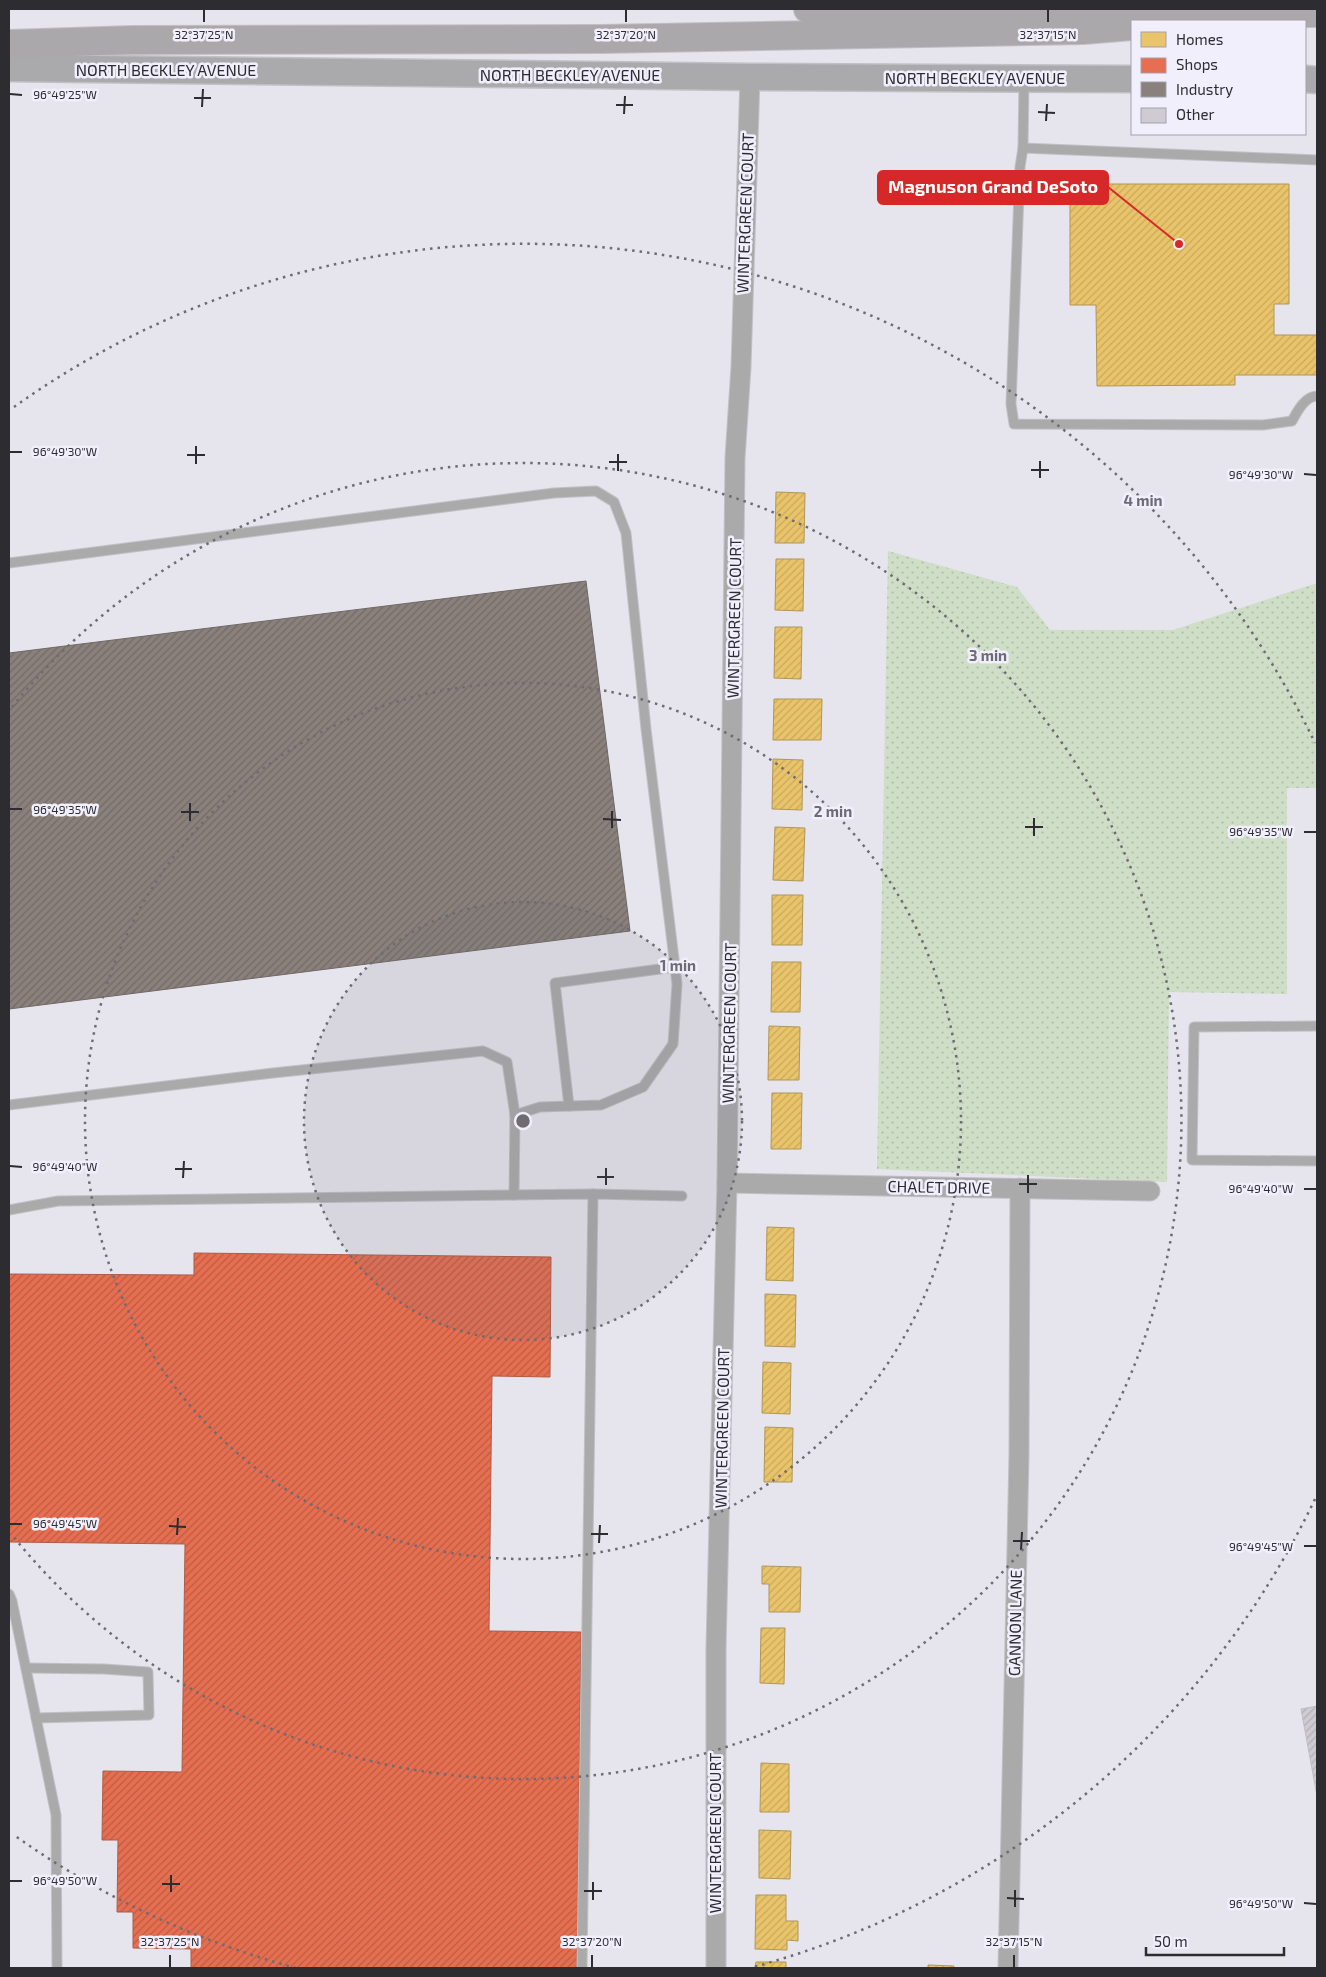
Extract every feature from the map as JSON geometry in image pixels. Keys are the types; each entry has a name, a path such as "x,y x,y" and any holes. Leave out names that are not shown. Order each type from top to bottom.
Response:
{"highway":[{"path":"808,9 1317,13"},
{"path":"1218,20 1317,13"},
{"path":"9,44 134,40 610,38 1083,30 1131,26"}],"main road":[{"name":"NORTH BECKLEY AVENUE","path":"9,68 750,78 1131,79"}],"street":[{"name":"WINTERGREEN COURT","path":"716,1968 716,1649 727,1183 735,458 741,367 750,78"},
{"name":"CHALET DRIVE","path":"727,1183 1150,1191"},
{"name":"GANNON LANE","path":"1008,1968 1019,1454 1020,1188"}],"lane":[{"path":"1024,78 1023,148 1020,167 1011,404 1014,424 1263,425 1292,421 1300,406 1313,396 1317,396"},
{"path":"1023,148 1317,160"},
{"path":"9,563 554,493 596,490 614,502 626,534 646,729 677,984 673,1044 643,1087 601,1105 540,1107 515,1115"},
{"path":"569,1106 555,983 675,966"},
{"path":"1317,1026 1194,1027 1192,1160 1317,1160"},
{"path":"9,1105 273,1073 483,1051 507,1062 515,1115 514,1195"},
{"path":"582,1968 593,1194"},
{"path":"9,1210 58,1201 593,1194 682,1196"},
{"path":"10,1599 56,1815 57,1968"},
{"path":"26,1668 104,1669 148,1672 149,1715 36,1718"}],"green space":[{"path":"888,551 1017,587 1050,630 1173,630 1317,583 1317,788 1287,788 1287,994 1169,992 1167,1182 877,1169"}],"building: Homes":[{"path":"1070,184 1289,184 1289,304 1274,304 1274,335 1317,335 1317,375 1235,375 1235,385 1097,386 1096,305 1070,305"},
{"path":"776,492 805,493 804,543 775,543"},
{"path":"776,559 804,559 803,611 775,610"},
{"path":"775,627 802,627 801,679 774,678"},
{"path":"774,699 822,699 821,740 773,740"},
{"path":"773,759 803,760 802,810 772,809"},
{"path":"775,827 805,828 803,881 773,880"},
{"path":"772,895 803,895 802,945 772,945"},
{"path":"772,962 801,962 800,1012 771,1012"},
{"path":"769,1026 800,1027 799,1080 768,1080"},
{"path":"772,1093 802,1093 801,1149 771,1149"},
{"path":"767,1227 794,1228 793,1281 766,1280"},
{"path":"765,1294 796,1295 795,1347 765,1346"},
{"path":"763,1362 791,1363 790,1414 762,1413"},
{"path":"765,1427 793,1428 792,1482 764,1482"},
{"path":"762,1566 801,1567 800,1612 769,1612 769,1584 762,1584"},
{"path":"761,1628 785,1628 784,1684 760,1683"},
{"path":"761,1763 789,1764 789,1812 760,1812"},
{"path":"759,1830 791,1831 790,1879 759,1878"},
{"path":"756,1895 786,1895 786,1921 798,1921 798,1941 787,1940 787,1950 755,1949"},
{"path":"756,1962 786,1962 786,1968 755,1968"},
{"path":"928,1965 954,1966 954,1968 928,1968"}],"building: Shops":[{"path":"194,1253 551,1257 550,1377 492,1376 489,1631 581,1632 577,1968 191,1968 191,1949 133,1948 133,1912 117,1912 118,1840 102,1840 103,1771 182,1772 185,1544 9,1542 9,1274 194,1275"}],"building: Industry":[{"path":"586,581 630,931 9,1009 9,653"}],"building: Other":[{"path":"1317,1706 1317,1796 1301,1709"}],"place":[{"name":"Magnuson Grand DeSoto","path":"1179,244"}]}
